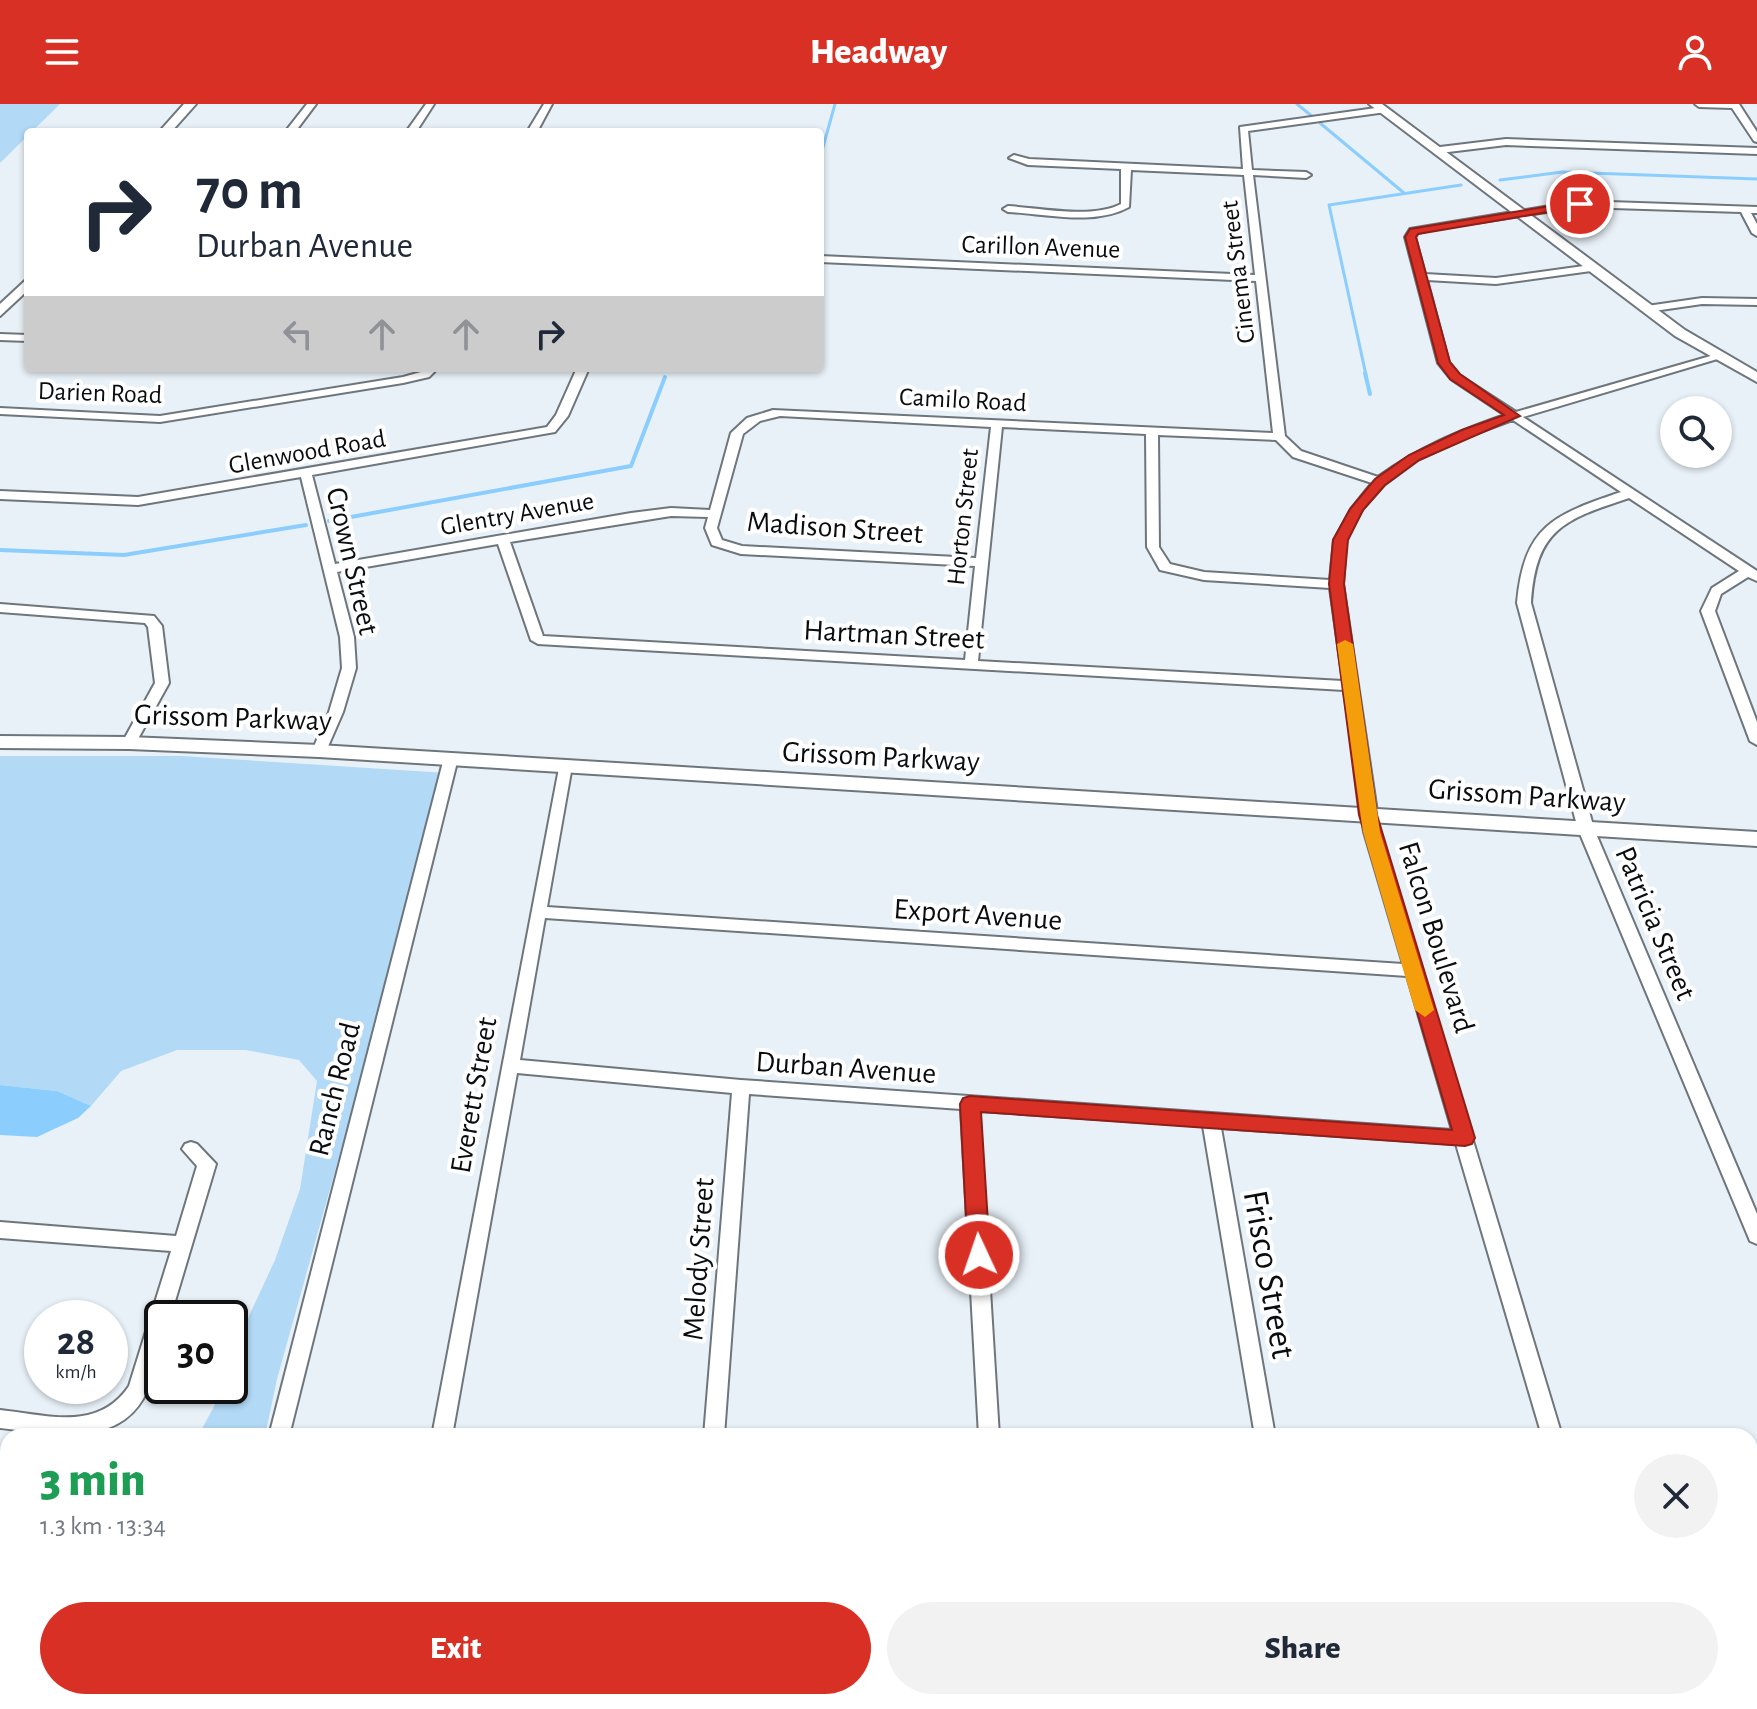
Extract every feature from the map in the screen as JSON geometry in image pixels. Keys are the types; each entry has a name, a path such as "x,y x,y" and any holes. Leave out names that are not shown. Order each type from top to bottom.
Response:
{"main road":[{"name":"Grissom Parkway","path":"0,742 129,743 451,758 1757,839"}],"street":[{"path":"169,128 190,104"},
{"path":"293,128 312,104"},
{"path":"414,128 430,104"},
{"path":"534,128 548,104"},
{"path":"1699,104 1735,105 1757,139"},
{"path":"1379,107 1647,309 1718,357 1757,378"},
{"name":"Cinema Street","path":"1279,437 1243,129 1379,107"},
{"path":"1440,150 1506,142 1757,151"},
{"path":"1014,158 1028,162 1306,175"},
{"path":"1008,209 1120,211 1126,205 1126,166"},
{"path":"1752,575 1455,377 1444,363 1410,237 1414,231 1580,204 1757,210"},
{"path":"1744,209 1757,233"},
{"name":"Carillon Avenue","path":"824,259 1261,278"},
{"path":"1420,277 1496,281 1591,268"},
{"path":"0,312 24,286"},
{"path":"1647,309 1702,301 1757,302"},
{"path":"0,337 24,338"},
{"name":"Falcon Boulevard","path":"1550,1428 1368,815 1336,584 1340,540 1357,509 1380,482 1414,457 1466,433 1514,416 1718,357"},
{"name":"Darien Road","path":"0,411 160,419 403,380 428,372"},
{"name":"Glenwood Road","path":"0,495 138,501 551,430 562,416 581,372"},
{"name":"Camilo Road","path":"714,514 737,433 744,423 761,415 780,413 1279,437"},
{"name":"Horton Street","path":"971,664 997,423"},
{"path":"1152,431 1153,547 1165,567 1187,574 1336,584"},
{"path":"1279,437 1297,454 1380,482"},
{"name":"Crown Street","path":"306,474 347,637 349,668 336,712 319,751"},
{"name":"Patricia Street","path":"1630,493 1576,511 1547,531 1531,552 1524,577 1524,603 1586,829 1757,1236"},
{"name":"Glentry Avenue","path":"329,569 631,517 671,512 714,514"},
{"name":"Madison Street","path":"714,514 711,528 717,542 741,550 981,562"},
{"name":"Hartman Street","path":"503,541 538,640 1351,686"},
{"path":"1752,575 1718,587 1710,597 1708,611 1757,741"},
{"path":"0,608 149,619 155,626 162,683 129,743"},
{"name":"Ranch Road","path":"281,1428 451,758"},
{"name":"Everett Street","path":"443,1428 565,766"},
{"name":"Export Avenue","path":"539,912 1413,971"},
{"name":"Durban Avenue","path":"511,1066 1211,1123 1465,1138"},
{"name":"Melody Street","path":"715,1428 741,1087"},
{"path":"970,1104 989,1428"},
{"name":"Frisco Street","path":"1211,1123 1264,1428"},
{"path":"0,1419 73,1425 103,1421 123,1410 138,1390 180,1244 207,1164 191,1149"},
{"path":"0,1230 180,1244"}],"shaded area":[{"path":"0,104 60,104 36,128 24,128 24,139 0,163"},
{"path":"0,756 182,756 446,773 277,1379 267,1428 202,1428 215,1404 248,1404 248,1318 275,1260 300,1189 317,1081 299,1060 246,1050 177,1050 121,1071 91,1106 57,1091 0,1085"},
{"path":"0,1085 57,1091 91,1106 78,1118 37,1137 0,1135"}],"waterway":[{"path":"824,144 835,104"},
{"path":"1297,104 1313,117"},
{"path":"1320,123 1404,193"},
{"path":"1500,180 1562,172 1757,179"},
{"path":"1366,375 1329,205 1461,185"},
{"path":"1365,373 1370,394"},
{"path":"329,521 631,466 665,377"},
{"path":"0,550 124,555 306,525"}],"slow traffic":[{"path":"1345,644 1368,815 1425,1010"}],"route":[{"path":"979,1255 970,1104 1211,1123 1465,1138 1368,815 1336,584 1340,540 1357,509 1380,482 1414,457 1466,433 1514,416 1455,377 1444,363 1410,237 1414,231 1580,204"}]}
